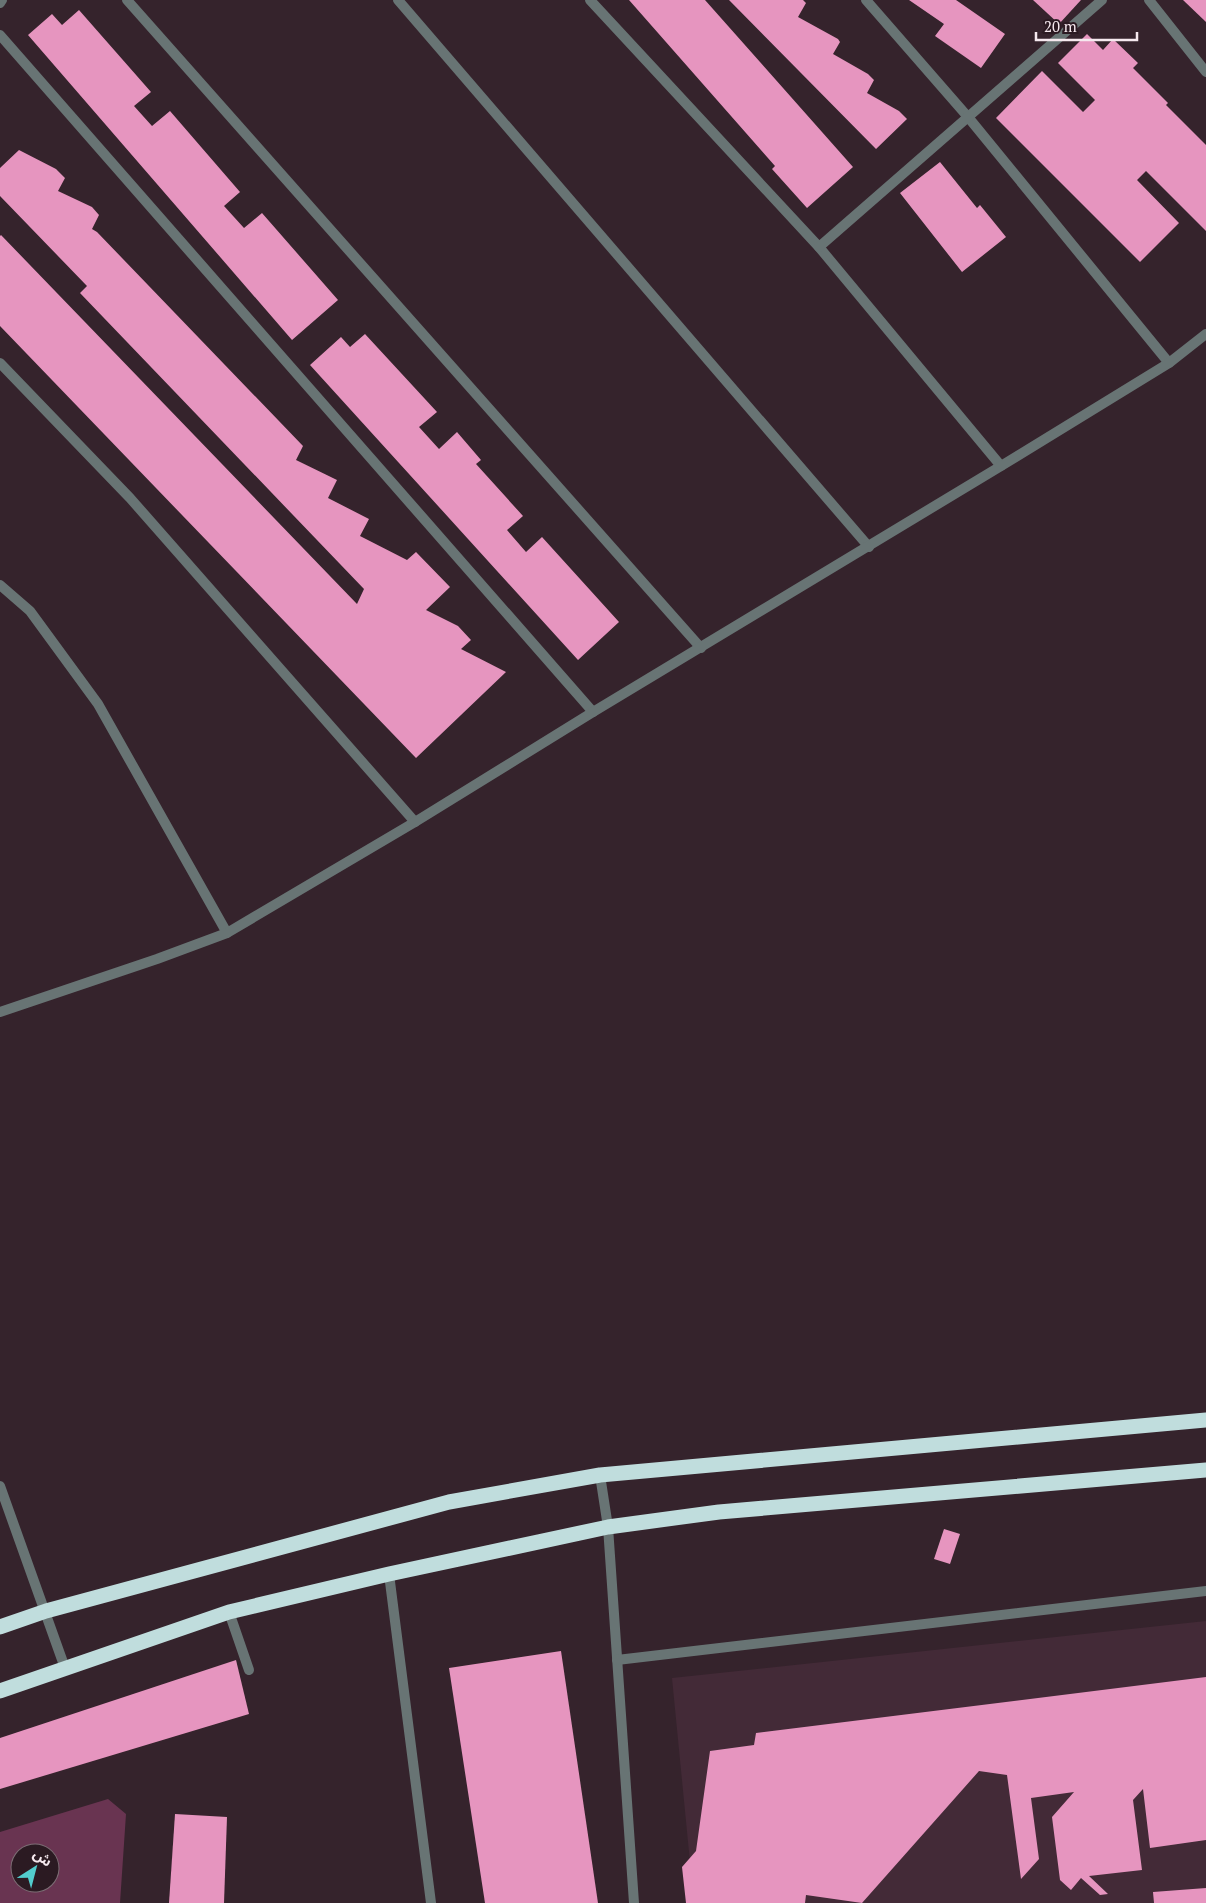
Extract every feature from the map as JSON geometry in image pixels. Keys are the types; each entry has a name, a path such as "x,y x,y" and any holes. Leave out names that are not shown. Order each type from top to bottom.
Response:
{"highway":[{"path":"0,1627 46,1611 449,1502 600,1475 1206,1420"},
{"path":"0,1691 228,1612 389,1574 608,1527 720,1512 1206,1470"}],"street":[{"path":"126,0 701,648"},
{"path":"398,0 869,547"},
{"path":"590,0 819,247 1001,466"},
{"path":"866,0 968,117 1169,363"},
{"path":"819,247 1102,0"},
{"path":"1149,0 1206,72"},
{"path":"0,35 593,712"},
{"path":"0,1012 157,959 227,933 869,547 1169,363 1206,334"},
{"path":"0,363 130,498 414,822"},
{"path":"0,585 30,611 98,704 227,933"},
{"path":"600,1475 608,1527 634,1903"},
{"path":"0,1486 65,1668"},
{"path":"389,1574 431,1903"},
{"path":"617,1660 1206,1591"},
{"path":"228,1612 249,1670"}],"shaded area":[{"path":"1206,1621 1206,1903 694,1903 672,1678"},
{"path":"108,1799 126,1814 120,1903 0,1903 0,1832"}],"building":[{"path":"629,0 705,0 853,167 807,208 772,169 775,166"},
{"path":"729,0 803,0 806,3 798,17 838,39 840,42 833,54 868,74 874,80 867,93 899,111 907,119 876,149"},
{"path":"909,0 956,0 1005,34 981,68 935,36 944,24"},
{"path":"1033,0 1081,0 1059,24"},
{"path":"1183,0 1206,0 1206,22"},
{"path":"79,10 151,92 134,106 152,126 170,111 240,192 224,206 244,228 262,213 338,300 292,340 28,35 52,14 62,25"},
{"path":"1087,34 1103,50 1113,39 1138,63 1133,68 1168,103 1166,105 1206,145 1206,231 1146,171 1137,180 1179,223 1140,262 996,118 1042,71 1083,112 1095,100 1058,63"},
{"path":"19,150 56,169 65,178 58,191 92,207 99,215 92,229 303,446 296,460 337,480 328,498 369,519 360,536 407,560 416,552 450,587 426,610 458,626 471,640 461,649 506,672 416,758 0,326 1,235 357,604 364,589 80,293 87,286 0,196 0,168"},
{"path":"940,162 977,208 980,205 1006,237 962,272 900,193"},
{"path":"365,334 437,412 419,427 439,449 457,432 481,460 476,464 523,516 507,530 526,552 542,537 619,622 578,660 310,365 341,337 350,347"},
{"path":"944,1529 960,1534 950,1564 934,1559"},
{"path":"561,1651 598,1903 485,1903 449,1668"},
{"path":"236,1660 249,1714 0,1789 0,1738"},
{"path":"1206,1677 1206,1840 1150,1848 1143,1789 1133,1800 1142,1870 1089,1876 1108,1894 1100,1895 1081,1878 1071,1890 1060,1880 1052,1817 1074,1792 1031,1798 1039,1859 1021,1879 1007,1775 979,1771 862,1903 806,1895 805,1903 686,1903 682,1867 696,1851 710,1751 754,1745 756,1733"},
{"path":"175,1814 227,1817 224,1903 169,1903"},
{"path":"1206,1888 1206,1903 1154,1903 1153,1892"}]}
